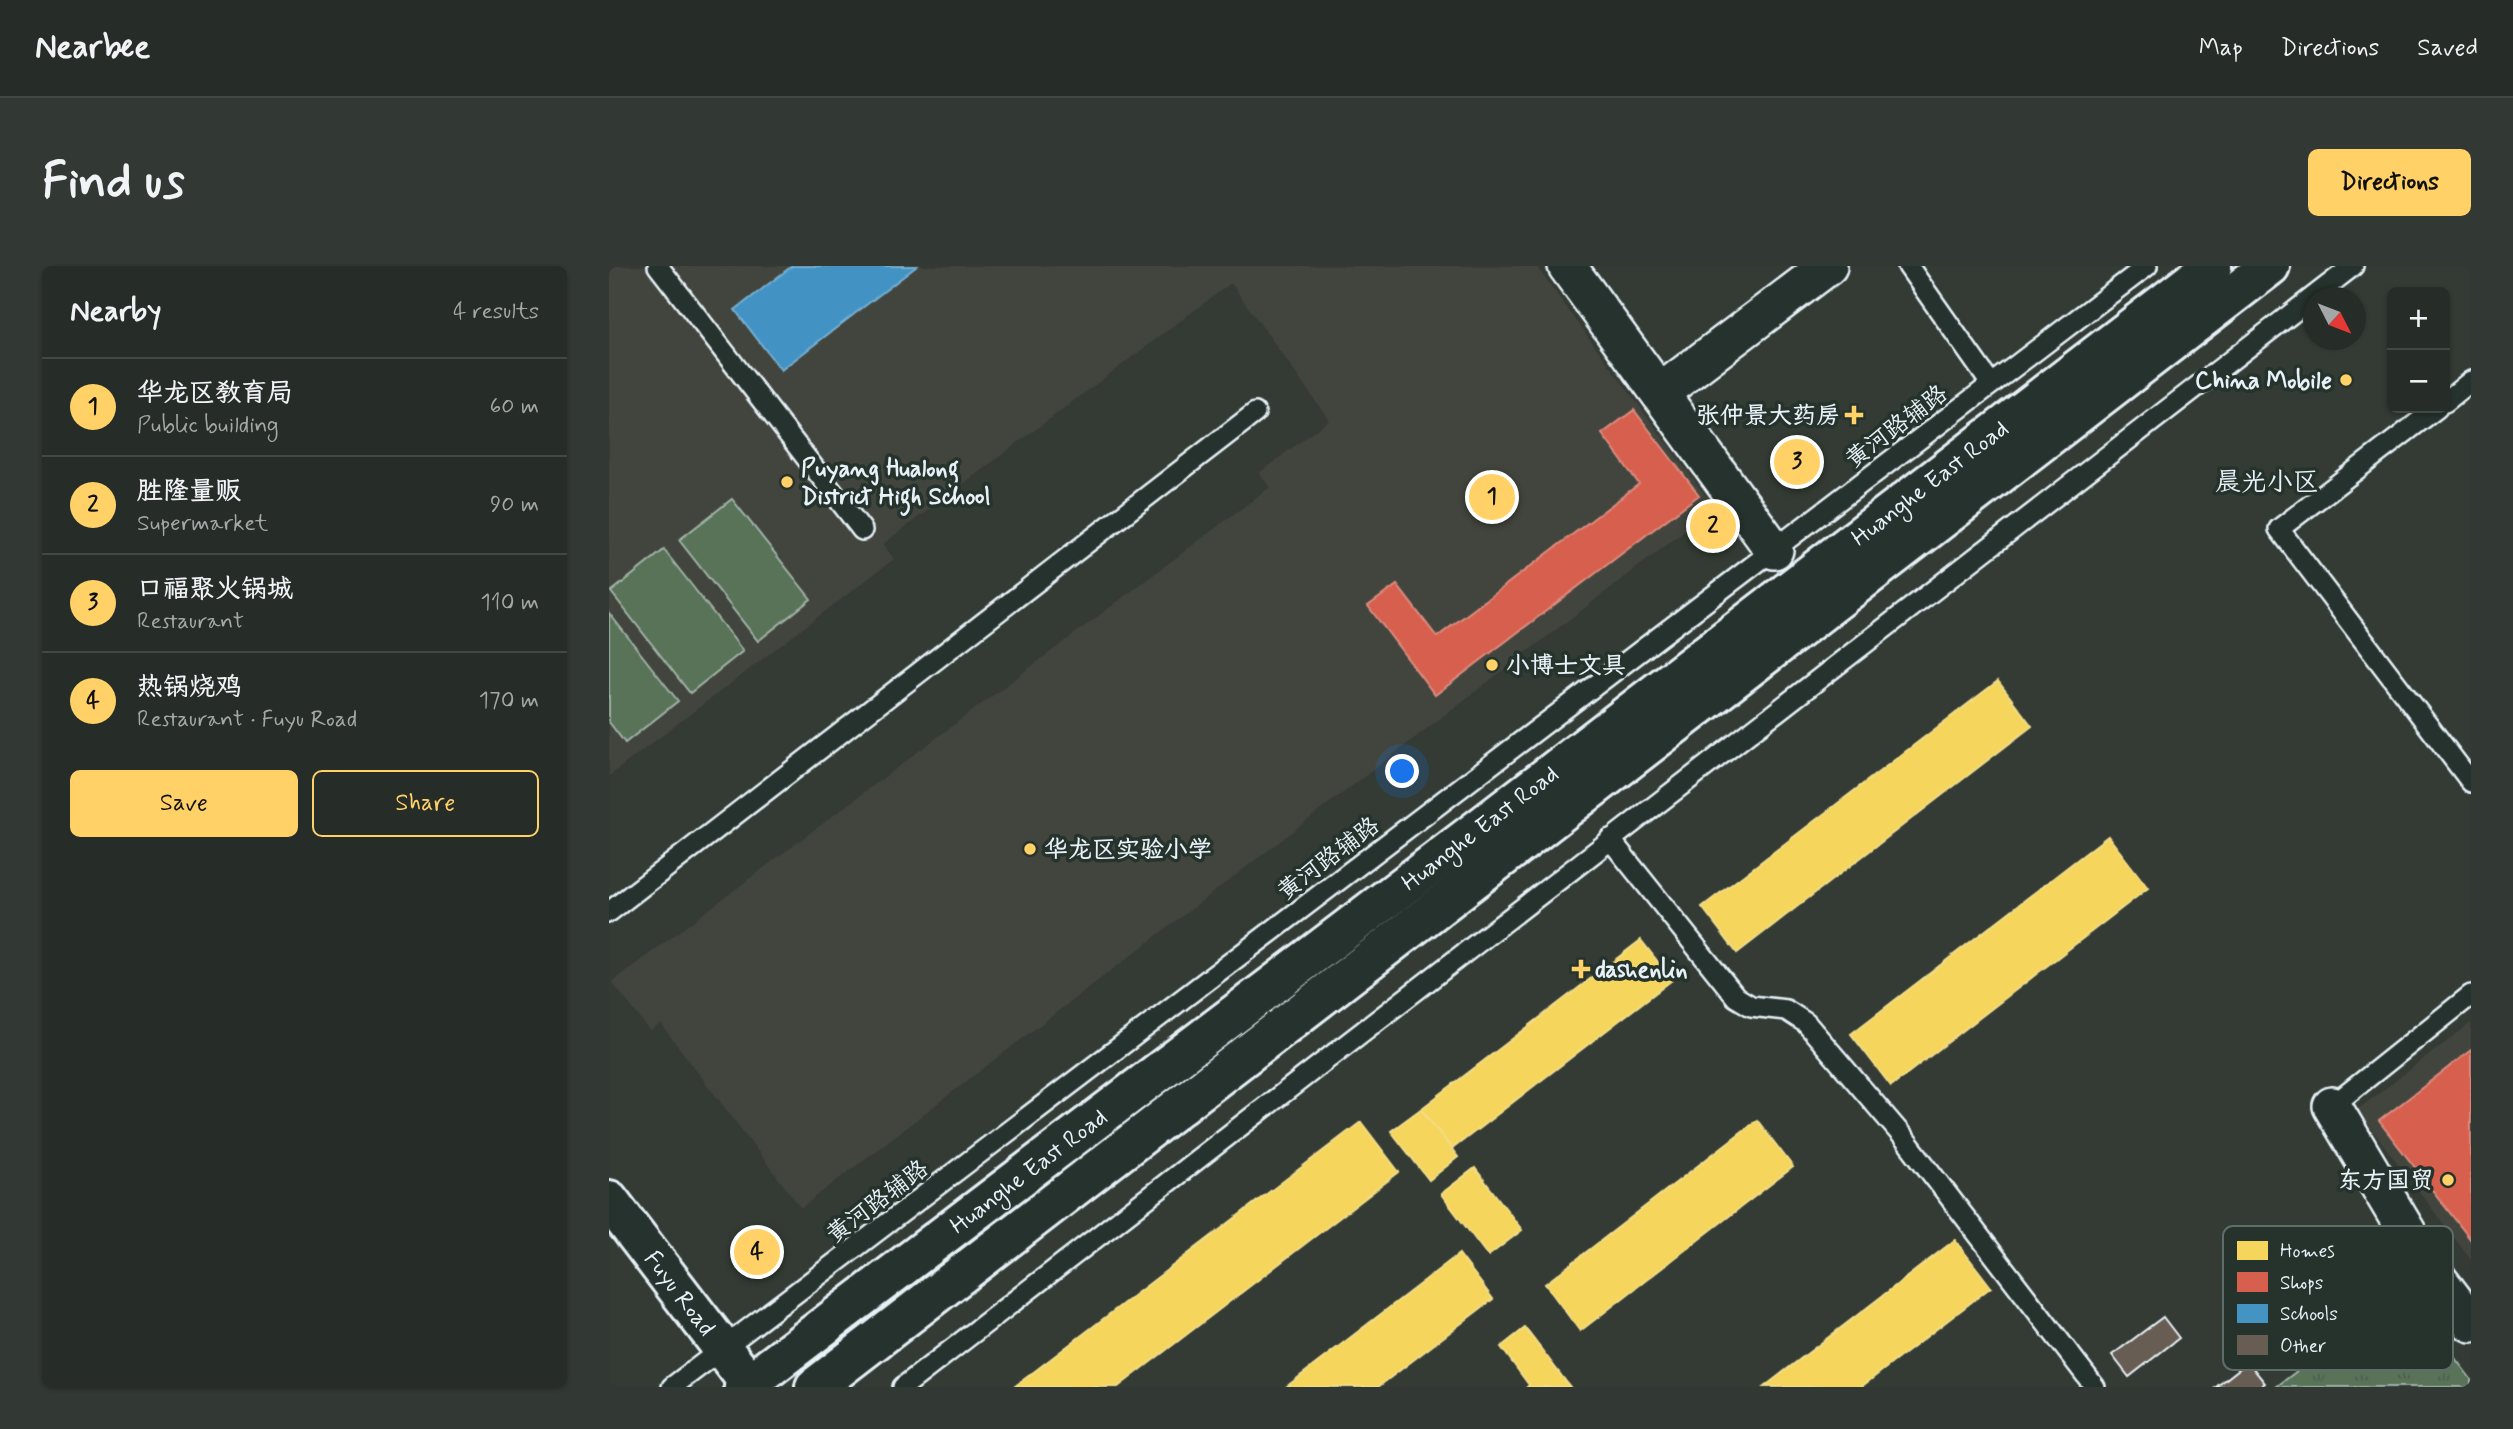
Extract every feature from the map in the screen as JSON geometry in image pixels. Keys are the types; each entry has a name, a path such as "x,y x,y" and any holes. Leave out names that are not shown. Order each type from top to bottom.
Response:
{"main road":[{"name":"Huanghe East Road","path":"748,1386 2212,266"},
{"name":"Huanghe East Road","path":"815,1387 2270,266"},
{"name":"Fuyu Road","path":"609,1200 723,1349 748,1386"}],"street":[{"path":"1660,393 1828,266"},
{"path":"1579,270 1660,393 1774,550"},
{"path":"2332,1106 2403,1226"},
{"path":"2453,1299 2471,1323"}],"lane":[{"path":"658,266 862,530"},
{"path":"1908,266 1991,384"},
{"name":"黄河路辅路","path":"672,1387 2147,266"},
{"path":"903,1387 2353,266"},
{"path":"2450,397 2471,381"},
{"path":"609,912 1255,413"},
{"path":"2430,413 2279,529 2471,782"},
{"path":"1610,839 1736,997 1751,1006 1786,1010 1806,1023 1905,1139 2095,1387"},
{"path":"2332,1106 2471,995"}],"shaded area":[{"path":"609,266 1536,266 1715,508 801,1208 661,1024 650,1031 612,982 1270,487 1259,473 1329,420 1231,283 883,544 894,559 609,776"},
{"name":"东方国贸","path":"2471,1023 2471,1260 2453,1236 2453,1226 2445,1226 2357,1110"}],"green space":[{"path":"732,499 811,599 758,641 679,540"},
{"path":"664,550 743,651 690,693 611,592"},
{"path":"609,613 678,701 625,743 609,722"},
{"path":"2453,1355 2471,1379 2471,1387 2276,1387 2298,1370 2453,1370"}],"building: Homes":[{"path":"1998,681 2032,726 1737,953 1702,907"},
{"path":"2108,836 2148,888 1891,1086 1851,1034"},
{"path":"1641,940 1672,980 1452,1149 1421,1109"},
{"path":"1421,1109 1458,1157 1429,1180 1391,1131"},
{"path":"1757,1120 1793,1167 1580,1331 1545,1284"},
{"path":"1361,1122 1399,1172 1118,1387 1014,1387"},
{"path":"1475,1168 1522,1230 1488,1256 1441,1194"},
{"path":"1955,1240 1991,1287 1861,1387 1764,1387"},
{"path":"1459,1254 1493,1299 1378,1387 1286,1387"},
{"path":"1525,1328 1570,1387 1527,1387 1529,1385 1501,1347"}],"building: Shops":[{"path":"1634,410 1699,495 1435,695 1368,606 1397,585 1437,637 1639,484 1602,434"},
{"name":"东方国贸","path":"2471,1050 2471,1240 2379,1121"}],"building: Schools":[{"path":"792,266 917,266 781,370 735,310"}],"building: Other":[{"path":"2163,1317 2179,1338 2129,1377 2112,1355"},
{"path":"2238,1370 2254,1370 2265,1383 2260,1387 2216,1387"}],"place":[{"name":"China Mobile","path":"2346,380"},
{"name":"张仲景大药房","path":"1854,415"},
{"name":"口福聚火锅城","path":"1797,462"},
{"name":"Puyang Hualong District High School","path":"787,482"},
{"name":"华龙区教育局","path":"1492,497"},
{"name":"胜隆量贩","path":"1713,526"},
{"name":"小博士文具","path":"1492,665"},
{"name":"华龙区实验小学","path":"1030,849"},
{"name":"dashenlin","path":"1581,969"},
{"name":"东方国贸","path":"2448,1180"},
{"name":"热锅烧鸡","path":"757,1252"}],"district":[{"name":"晨光小区","path":"2267,481"}]}
